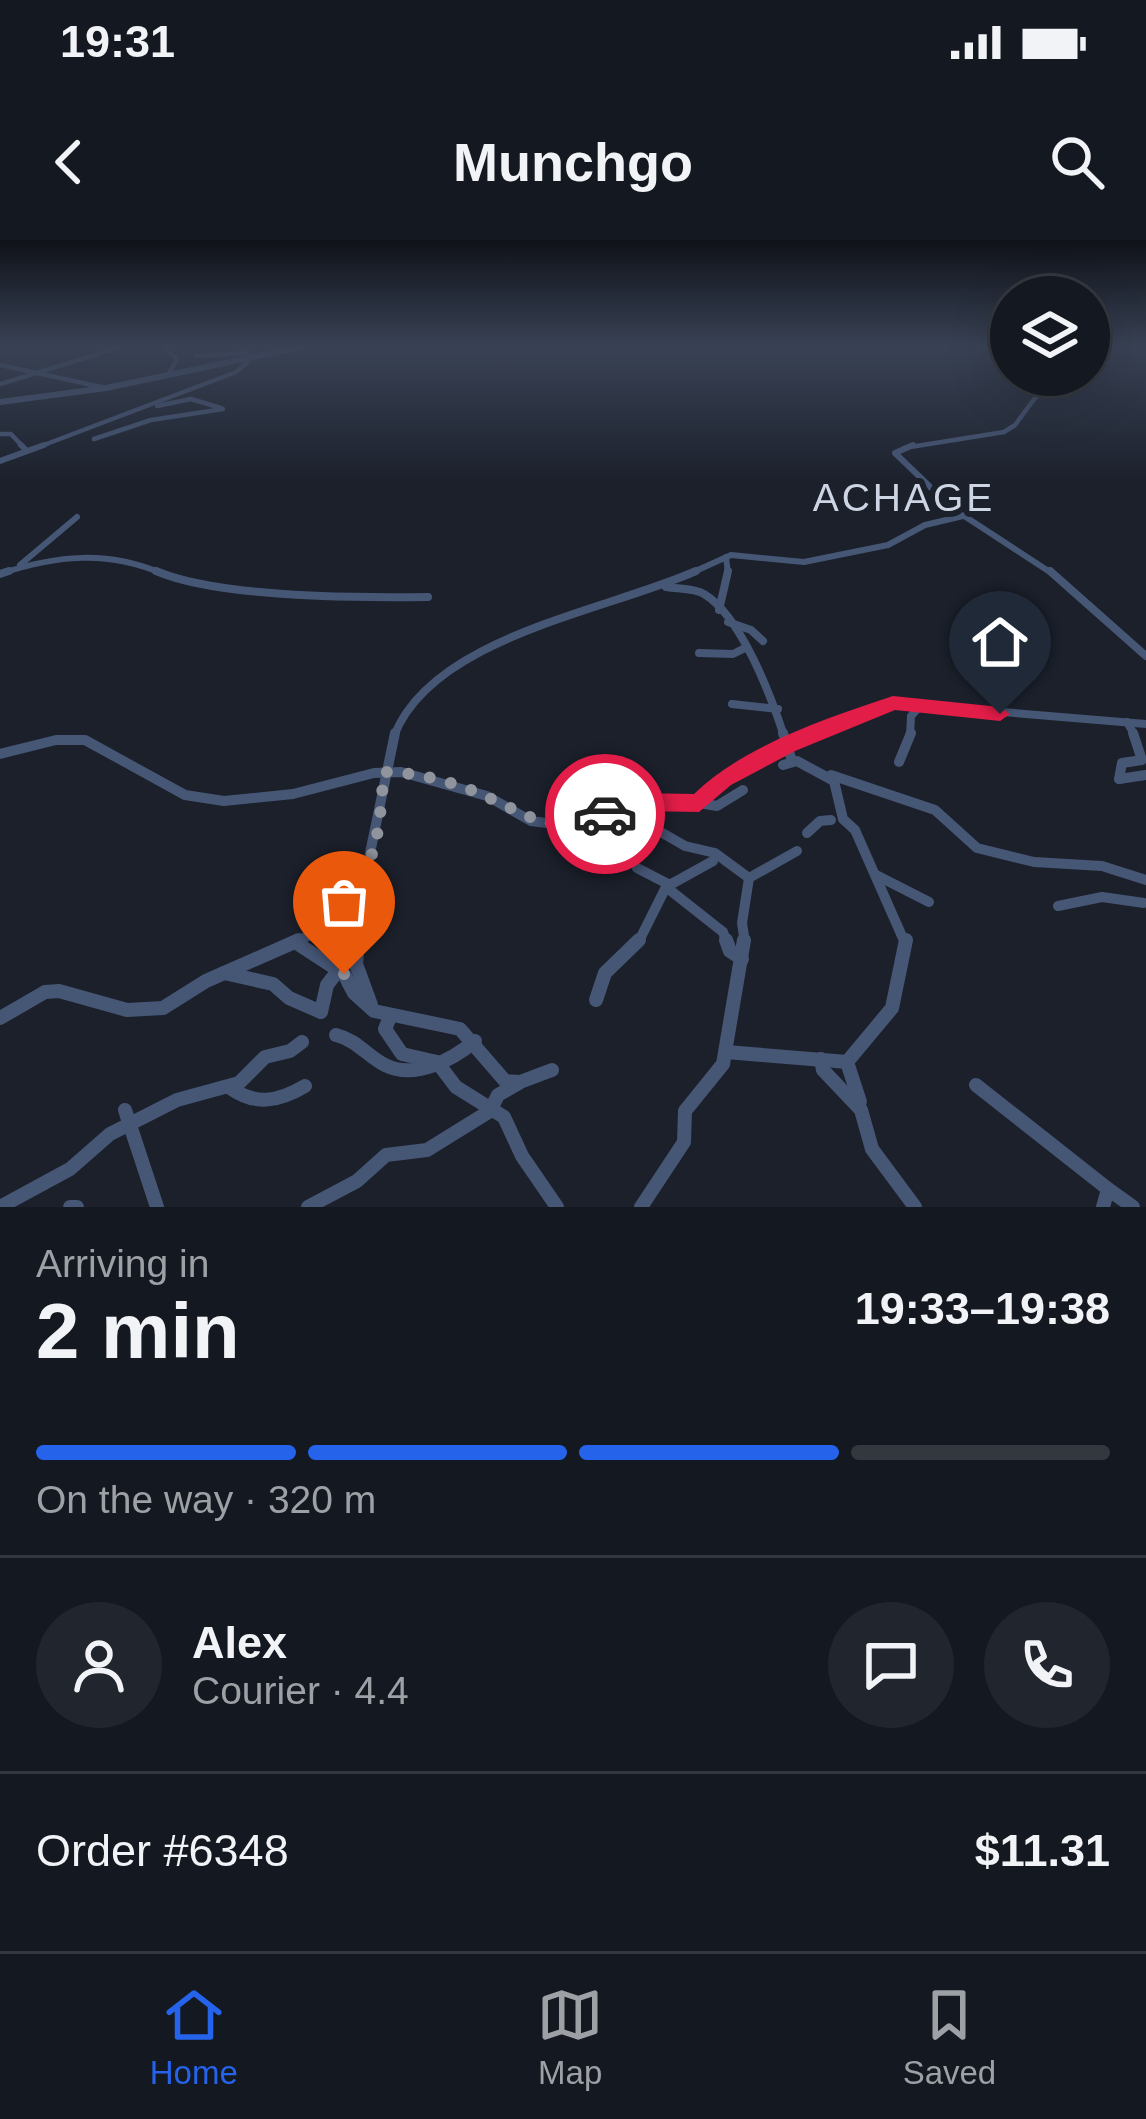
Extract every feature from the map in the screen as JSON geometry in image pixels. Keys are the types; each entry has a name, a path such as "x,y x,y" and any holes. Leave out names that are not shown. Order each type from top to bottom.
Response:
{"street":[{"path":"0,402 75,392"},
{"path":"0,460 181,392"},
{"path":"1037,396 1018,424 1006,431 897,447 895,453 963,516 1041,563 1146,656"},
{"path":"93,430 124,413 191,399 222,408 152,420"},
{"path":"94,440 152,420 159,415 151,408"},
{"path":"63,435 93,430 128,432"},
{"path":"1,434 10,434 26,448"},
{"path":"374,1011 356,964 356,947 365,877 383,803 384,772 405,713 460,660 726,557 804,562 888,544 925,525 963,516"},
{"path":"0,576 38,555 77,517"},
{"path":"13,569 100,556 139,564 172,581 363,598 428,597"},
{"path":"719,610 729,578 726,557"},
{"path":"708,566 698,584 747,647 778,709 788,763 935,810 977,848 1034,862 1102,866 1142,880 1145,904 1102,897 1058,906"},
{"path":"660,586 703,592"},
{"path":"728,622 751,630 763,641"},
{"path":"699,652 733,654 747,647"},
{"path":"702,801 724,779 788,746 875,708 906,702 1146,724"},
{"path":"732,704 778,709"},
{"path":"899,762 914,726 911,716 922,705"},
{"path":"1127,722 1142,748 1142,760 1122,763 1119,778 1146,775"},
{"path":"0,754 56,740 85,740 185,795 224,801 293,794 384,772 487,796 531,821 562,826 646,802 702,801 717,806 743,790"},
{"path":"826,773 839,795 833,820"},
{"path":"634,784 646,802 652,827 685,846 716,853 749,878"},
{"path":"807,833 820,821 833,820"},
{"path":"833,820 876,875 906,940 892,1008 847,1061"},
{"path":"643,838 652,827"},
{"path":"749,878 797,851"},
{"path":"596,1000 605,973 638,943 668,886 713,861"},
{"path":"637,868 668,886 723,932 730,951 742,959"},
{"path":"876,875 929,902"},
{"path":"0,1018 45,992 59,991 127,1010 172,1004 224,973 298,944 330,922 365,877"},
{"path":"641,1207 684,1142 685,1111 723,1064 742,959 749,878"},
{"path":"298,944 339,971 374,1011 443,1024 475,1041 491,1069 505,1081 520,1082"},
{"path":"224,973 274,984 290,998 321,1012 320,997 356,947"},
{"path":"390,1017 386,1029 402,1054 437,1062 456,1088 504,1117 522,1156 557,1207"},
{"path":"336,1035 353,1037 386,1066 402,1070 458,1057 475,1041"},
{"path":"7,1205 70,1169 126,1118 229,1087 266,1057 290,1051 302,1042"},
{"path":"726,1052 766,1061 847,1061"},
{"path":"821,1059 823,1070 861,1111"},
{"path":"847,1061 872,1148 916,1207"},
{"path":"308,1207 357,1181 386,1154 427,1150 490,1111 499,1095 552,1070"},
{"path":"976,1084 1133,1207"},
{"path":"229,1087 238,1095 269,1102 305,1086"},
{"path":"126,1118 155,1186 157,1207"},
{"path":"1103,1207 1108,1189"}],"way so far":[{"path":"344,974 339,971 356,947 360,900 383,803 384,772 416,775 487,796 531,821 576,825 605,814"}],"district":[{"name":"ACHAGE","path":"904,497"}],"route":[{"path":"605,814 638,802 699,803 724,779 788,746 893,703 1000,714"}]}
